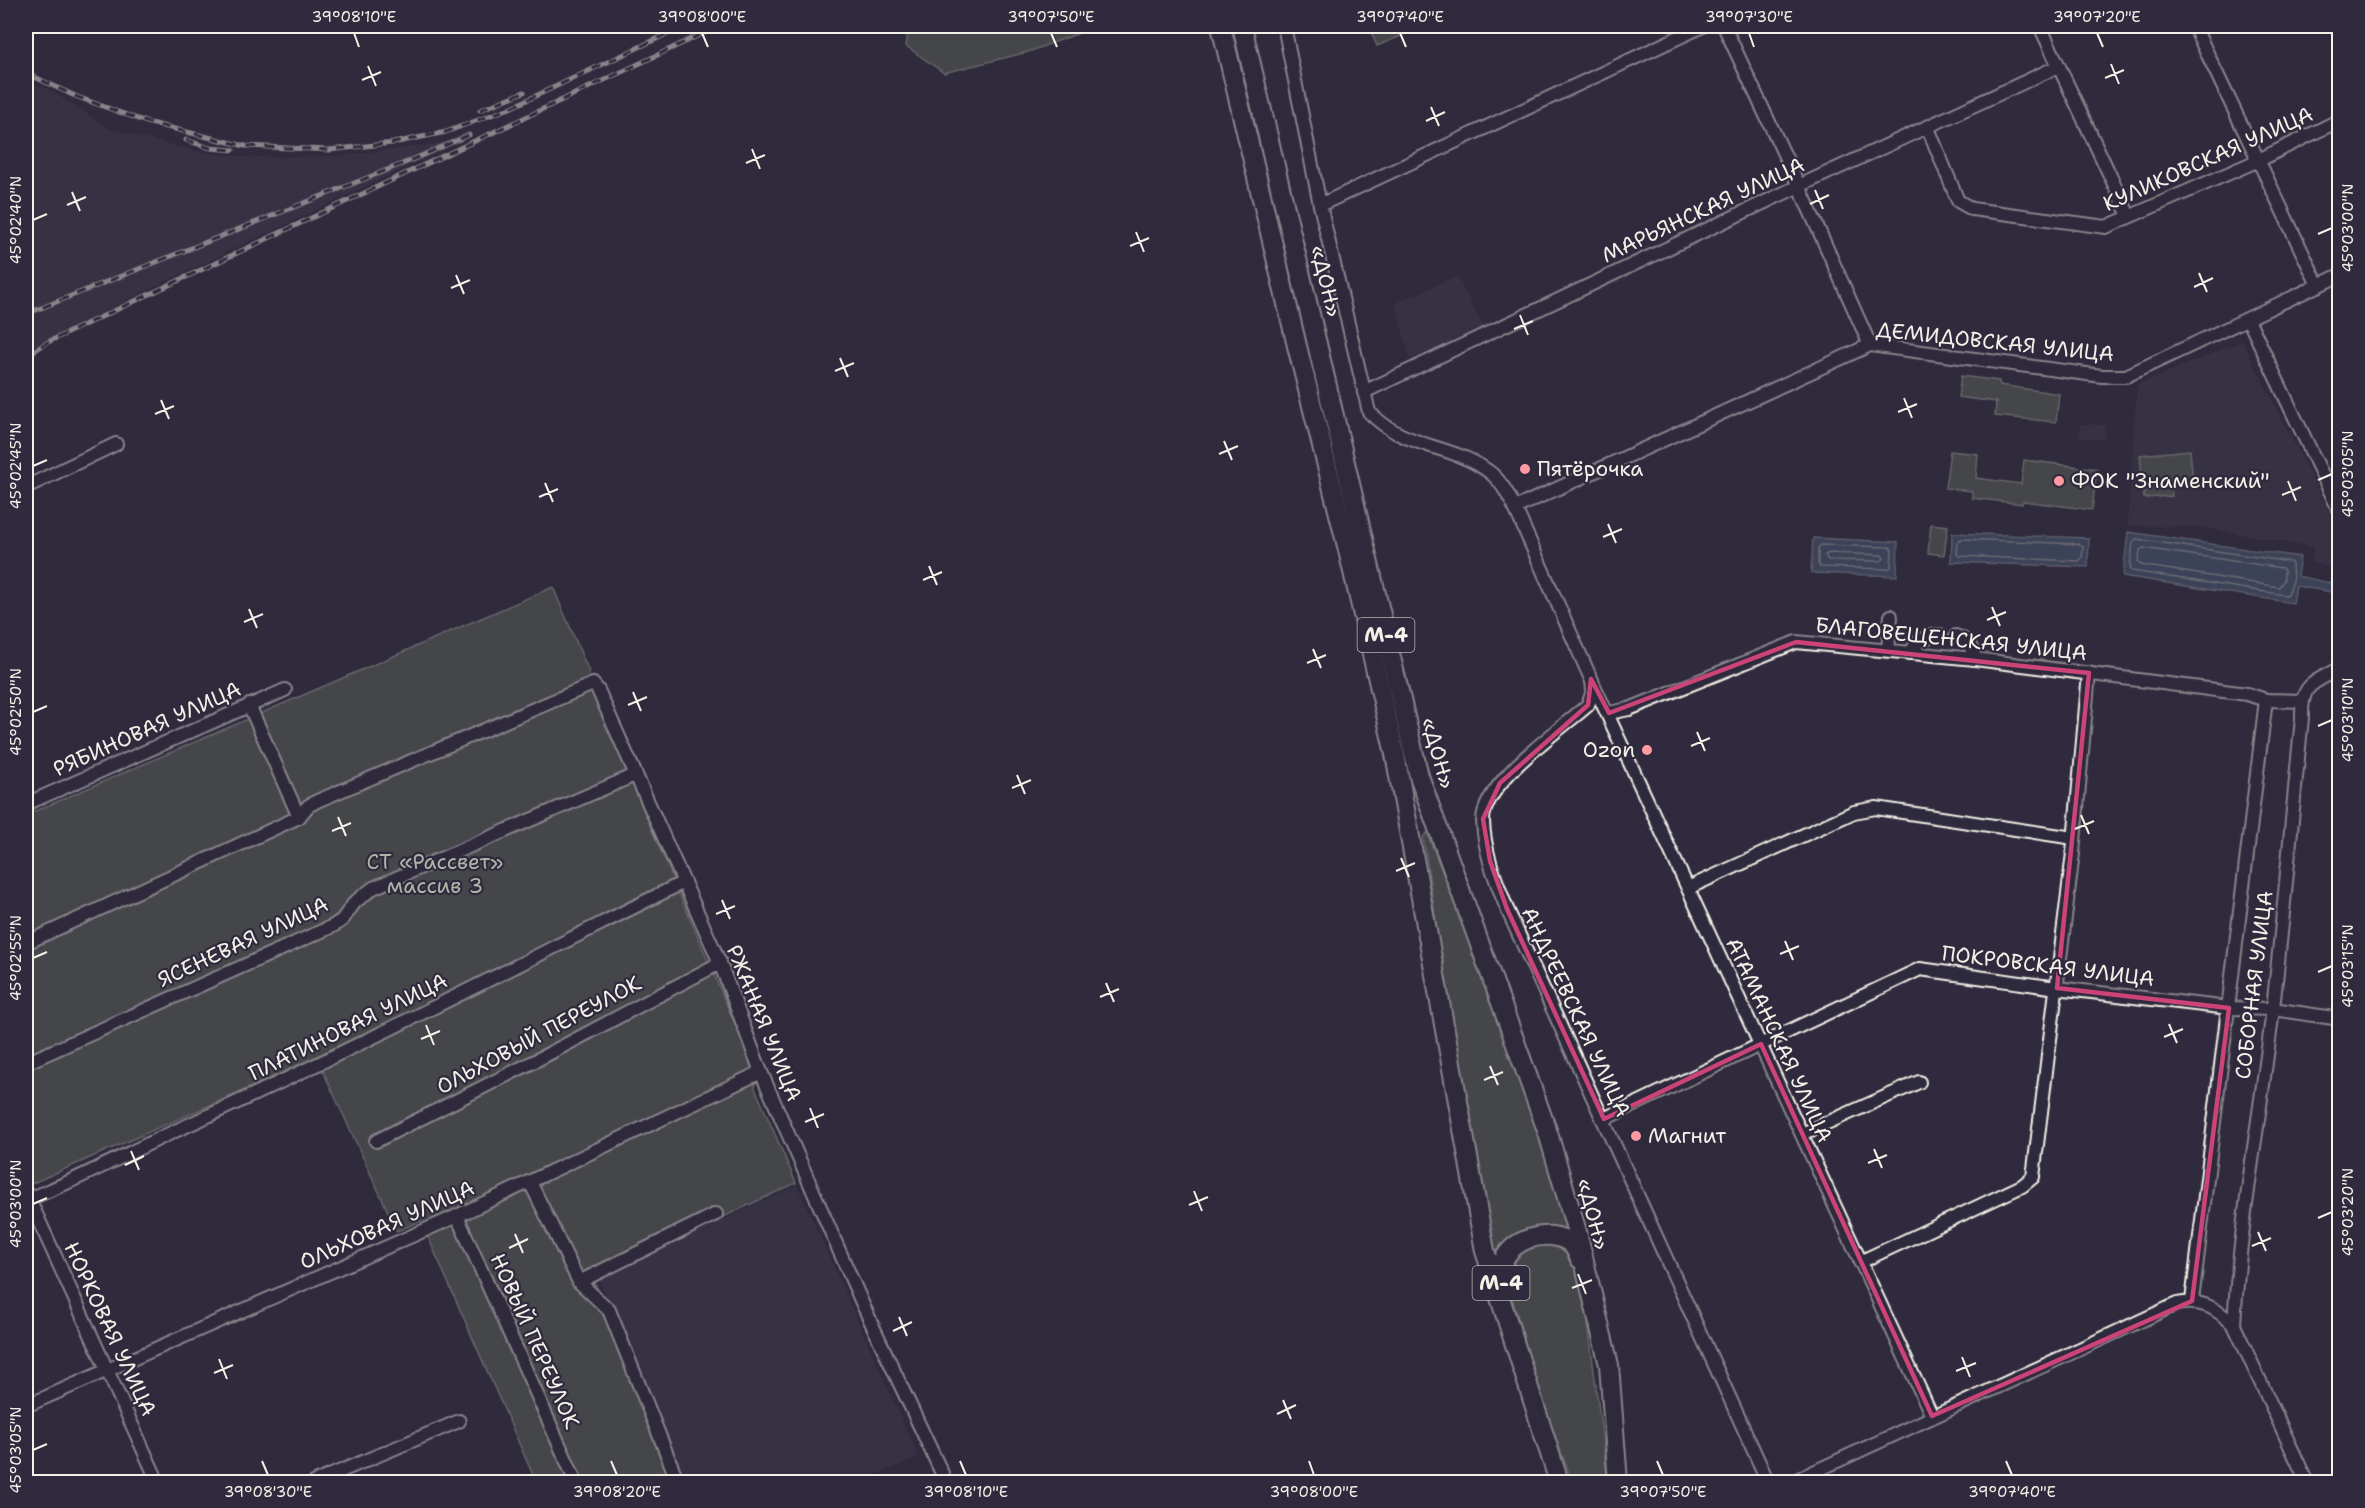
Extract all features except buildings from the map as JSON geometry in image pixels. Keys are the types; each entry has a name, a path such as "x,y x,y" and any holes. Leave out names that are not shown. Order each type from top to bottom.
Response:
{"highway":[{"name":"«ДОН»","path":"1221,26 1395,754 1485,1251 1533,1407 1559,1482"},
{"name":"«ДОН»","path":"1242,26 1419,776 1548,1133 1577,1232 1583,1266 1608,1365 1618,1482"},
{"name":"М-4","path":"1533,1407 1501,1282 1502,1266 1509,1252 1523,1240 1537,1236 1560,1237 1573,1245 1583,1266"}],"street":[{"name":"АТАМАНСКАЯ УЛИЦА","path":"1284,26 1320,205 1369,412 1383,427 1398,435 1467,460 1489,471 1503,487 1515,508 1591,679 1609,713 1932,1416"},
{"path":"1320,205 1703,26"},
{"path":"1724,26 1870,345"},
{"path":"2040,26 2129,216"},
{"path":"2194,26 2318,285"},
{"name":"МАРЬЯНСКАЯ УЛИЦА","path":"1364,392 2059,66"},
{"name":"КУЛИКОВСКАЯ УЛИЦА","path":"1928,128 1959,201 1972,209 2106,228 2259,160 2340,120"},
{"name":"ДЕМИДОВСКАЯ УЛИЦА","path":"1515,508 1870,345 2102,376 2126,376 2340,275"},
{"path":"2248,319 2340,512"},
{"path":"26,487 116,444"},
{"path":"1888,650 1891,616"},
{"path":"1910,653 1916,644 1927,635 1940,635"},
{"path":"1956,636 1964,639 1972,648 1976,659"},
{"name":"БЛАГОВЕЩЕНСКАЯ УЛИЦА","path":"1609,713 1629,709 1796,642 1976,659 2247,694 2266,700 2301,700"},
{"path":"2301,700 2306,687 2340,668"},
{"path":"1860,1262 2022,1186 2033,1177 2074,838 2089,673"},
{"name":"АНДРЕЕВСКАЯ УЛИЦА","path":"1591,679 1593,691 1588,705 1500,783 1488,801 1483,819 1490,861 1507,909 1768,1482"},
{"name":"РЖАНАЯ УЛИЦА","path":"299,817 308,806 317,801 593,684 598,690 720,963 761,1072 863,1305 946,1482"},
{"name":"РЯБИНОВАЯ УЛИЦА","path":"26,804 285,690"},
{"name":"СОБОРНАЯ УЛИЦА","path":"2266,700 2192,1301 2219,1311 2234,1325 2307,1482"},
{"name":"СОБОРНАЯ УЛИЦА","path":"2234,1325 2236,1288 2253,1143 2273,1009 2302,718 2301,700"},
{"path":"26,943 299,817 249,705"},
{"name":"ЯСЕНЕВАЯ УЛИЦА","path":"26,1063 333,926 342,920 356,902 373,888 635,775"},
{"path":"1688,888 1854,812 1876,808 2074,838"},
{"name":"ПЛАТИНОВАЯ УЛИЦА","path":"27,1197 67,1183 118,1156 310,1069 684,882"},
{"name":"ОЛЬХОВЫЙ ПЕРЕУЛОК","path":"375,1141 536,1061 720,963"},
{"name":"ПОКРОВСКАЯ УЛИЦА","path":"1604,1119 1920,969 2057,988 2229,1008 2273,1009 2340,1019"},
{"name":"ОЛЬХОВАЯ УЛИЦА","path":"26,1406 107,1368 457,1216 761,1072"},
{"path":"1802,1134 1919,1082"},
{"path":"530,1182 579,1282 609,1310 678,1482"},
{"name":"НОРКОВАЯ УЛИЦА","path":"27,1197 158,1482"},
{"path":"579,1282 716,1214"},
{"name":"НОВЫЙ ПЕРЕУЛОК","path":"457,1216 576,1482"},
{"path":"1792,1482 2177,1304 2192,1301"},
{"path":"315,1482 459,1421"}],"highlighted area":[{"path":"1796,642 2089,673 2057,988 2229,1008 2192,1301 1932,1416 1761,1044 1604,1119 1507,909 1490,861 1483,819 1500,783 1588,705 1591,679 1609,713"}],"shaded area":[{"path":"26,80 50,90 112,130 200,152 247,157 338,156 448,142 445,149 133,297 26,352"},
{"path":"1457,276 1483,327 1410,360 1396,303"},
{"path":"2242,341 2339,531 2339,570 2312,563 2313,547 2198,527 2127,526 2137,385"},
{"path":"2080,424 2105,425 2105,439 2080,438"},
{"path":"797,1185 919,1458 857,1482 684,1482 599,1279"}],"green space":[{"path":"909,26 1098,26 1028,52 944,73 906,46"},
{"path":"1413,26 1415,30 1377,46 1369,27"},
{"path":"1961,376 1999,381 2000,385 2059,394 2056,422 1995,416 1996,402 1958,397"},
{"path":"2190,450 2193,482 2171,485 2172,496 2144,498 2140,455"},
{"name":"ФОК \"Знаменский\"","path":"1950,451 1978,454 1976,478 2021,484 2024,460 2097,469 2092,510 2023,501 2022,504 1972,498 1972,491 1945,488"},
{"path":"1931,524 1948,526 1944,555 1928,553"},
{"name":"СТ «Рассвет» массив 3","path":"553,587 589,672 589,682 753,1066 755,1088 796,1183 593,1278 671,1482 536,1482 421,1221 397,1231 317,1058 26,1186 26,815"},
{"path":"1427,833 1523,1083 1540,1134 1568,1238 1544,1231 1526,1231 1511,1239 1494,1257 1469,1143 1423,837"},
{"path":"1541,1241 1566,1253 1582,1276 1608,1482 1572,1482 1541,1397 1510,1291 1508,1272 1513,1259"}],"water":[{"path":"2128,532 2300,557 2297,576 2339,585 2339,593 2296,586 2293,603 2123,576"},
{"path":"1952,533 2089,538 2088,567 1951,562"},
{"path":"1813,538 1898,542 1897,576 1811,573"}],"railway":[{"path":"26,73 75,96 146,122 245,146 329,150 393,143 446,132 510,108 684,26"},
{"path":"26,356 48,342 719,26"},
{"path":"480,110 524,92"},
{"path":"26,314 407,162 469,135"},
{"path":"186,140 210,148 233,150"}],"place":[{"name":"Пятёрочка","path":"1525,469"},
{"name":"ФОК \"Знаменский\"","path":"2059,481"},
{"name":"Ozon","path":"1647,750"},
{"name":"Магнит","path":"1636,1136"}]}
